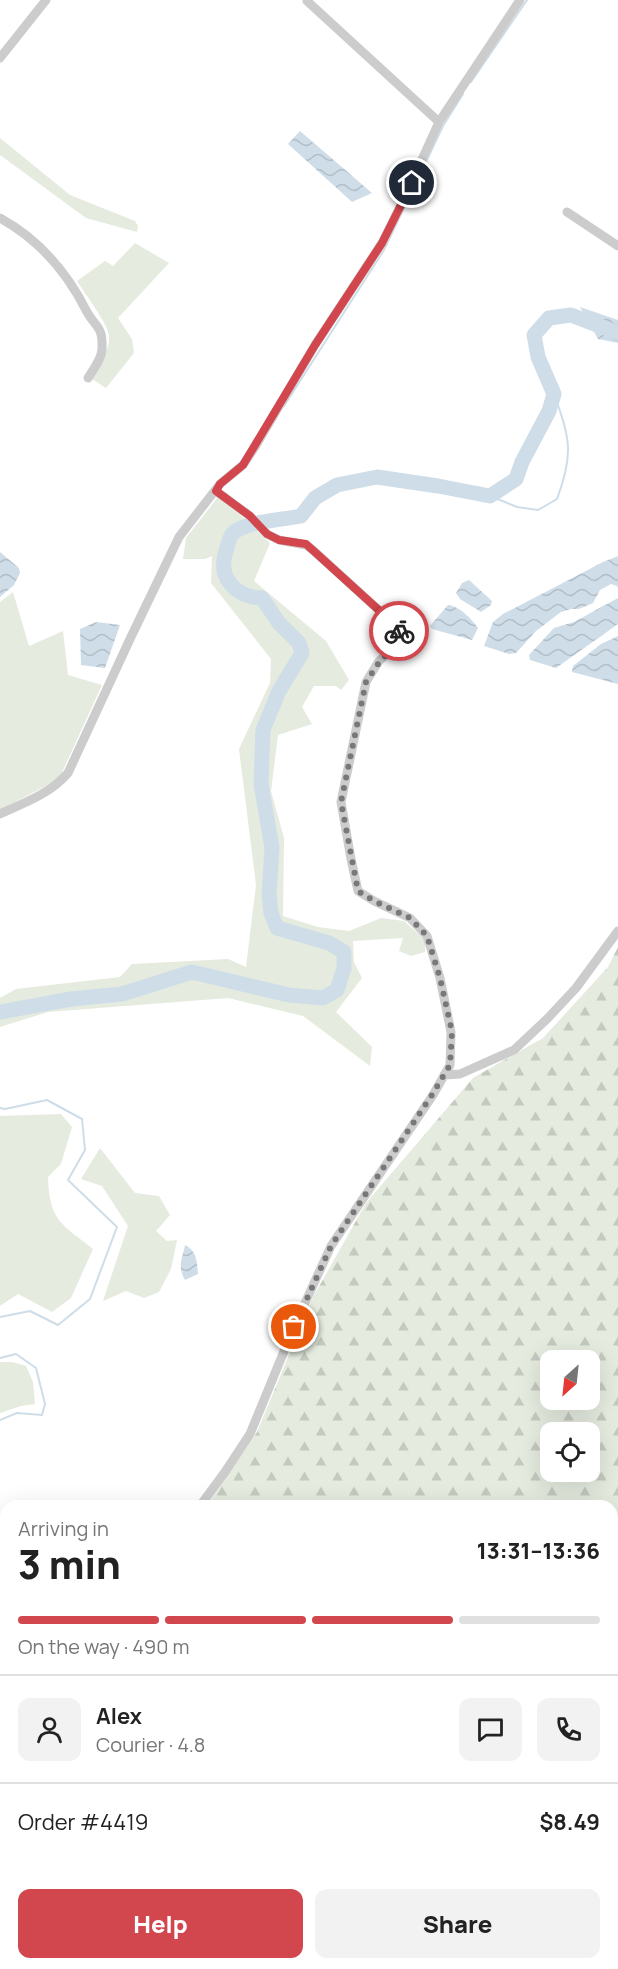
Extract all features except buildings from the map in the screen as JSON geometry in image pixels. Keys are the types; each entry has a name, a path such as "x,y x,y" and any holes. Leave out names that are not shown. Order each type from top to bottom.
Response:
{"street":[{"path":"0,58 46,0"},
{"path":"0,814 58,785 68,773 179,537 220,484 243,465 315,345 382,243 439,122 520,0"},
{"path":"307,1 439,122"},
{"path":"567,212 618,246"},
{"path":"0,218 38,243 78,292 89,314 101,330 102,352 88,378"},
{"path":"204,1500 250,1434 294,1327 331,1246 450,1065 452,1032 440,978 427,936 410,918 358,891 341,802 366,682 380,661 396,646 401,634 393,623 306,544 279,540 267,534 250,516 216,491"},
{"path":"444,1076 460,1074 514,1050 576,988 618,931"}],"green space":[{"path":"0,138 70,195 135,221 138,226 137,232 86,218 0,155"},
{"path":"135,243 169,263 118,318 132,339 134,353 106,388 92,379 106,352 109,335 100,316 77,281 105,261 113,266"},
{"path":"218,497 270,543 254,581 326,641 349,680 341,690 336,686 314,686 302,707 312,724 278,735 271,791 284,838 283,916 318,927 349,931 381,918 404,921 425,940 425,952 411,956 399,951 403,938 353,941 354,962 362,978 336,1012 372,1047 370,1066 303,1016 228,998 48,1012 0,1027 0,998 16,989 120,977 132,964 228,959 246,967 256,885 239,749 270,683 271,659 211,583 212,556 205,559 183,559 186,538"},
{"path":"13,592 29,646 63,631 68,675 102,685 59,779 0,810 0,602"},
{"path":"618,947 618,1500 211,1500 257,1432 313,1297 366,1203 473,1078 543,1038 608,967"},
{"path":"61,1114 72,1127 61,1164 48,1177 51,1203 65,1227 93,1249 71,1298 52,1312 18,1294 0,1306 0,1116"},
{"path":"100,1148 135,1193 159,1196 170,1215 156,1231 167,1241 177,1240 171,1269 159,1292 144,1298 126,1291 103,1301 128,1226 102,1186 81,1179"},
{"path":"0,1362 12,1362 26,1366 33,1382 35,1404 0,1413"}],"water":[{"path":"300,131 372,193 352,202 288,144"},
{"path":"580,307 618,320 618,343 598,339"},
{"path":"0,552 19,568 20,573 14,585 0,597"},
{"path":"618,556 618,589 617,586 611,584 600,590 593,603 579,609 561,612 536,631 516,653 509,654 484,646 493,622 503,614"},
{"path":"469,580 492,601 491,605 481,612 460,599 456,593 462,583"},
{"path":"618,598 618,624 556,668 530,660 529,655 554,628 574,622"},
{"path":"448,605 465,613 478,628 472,640 432,629 430,626"},
{"path":"96,622 120,625 105,668 81,665 80,629"},
{"path":"618,636 618,684 572,672 573,666 601,644"},
{"path":"185,1245 194,1254 198,1274 185,1280 181,1266"}],"waterway":[{"path":"471,82 527,0"},
{"path":"284,406 384,250 443,126 463,94"},
{"path":"0,1012 71,999 122,994 192,972 289,995 323,998 337,990 344,968 344,952 329,943 277,928 271,913 269,894 272,848 261,784 263,730 279,691 302,653 299,643 279,623 262,598 244,594 230,584 226,577 224,560 231,537 233,533 247,526 301,516 315,498 337,485 377,477 490,496 516,479 522,462 549,411 554,394 538,357 534,335 549,318 571,315 618,333"},
{"path":"490,496 517,507 538,510 557,499 566,470 568,446 564,423 554,394"},
{"path":"0,1108 5,1109 47,1100 82,1119 85,1150 68,1180 117,1227 90,1299 58,1325 30,1311 0,1317"},
{"path":"0,1358 16,1354 36,1368 45,1404 42,1415 17,1413 0,1420"}],"way so far":[{"path":"294,1327 331,1246 450,1065 452,1032 440,978 427,936 410,918 358,891 341,802 366,682 380,661 396,646 401,634 399,631"}],"route":[{"path":"399,631 306,544 279,540 267,534 250,516 216,491 220,484 243,465 255,447 315,345 382,243 412,183"}]}
